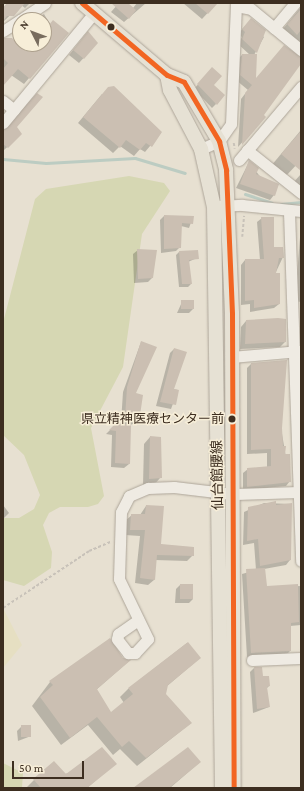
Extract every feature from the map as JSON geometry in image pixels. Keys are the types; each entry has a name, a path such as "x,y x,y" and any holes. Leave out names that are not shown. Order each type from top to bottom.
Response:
{"main road":[{"name":"仙台館腰線","path":"82,3 167,76 184,82 219,141 230,205 234,788"},
{"name":"仙台館腰線","path":"167,76 170,90 201,149 214,207 222,788"}],"street":[{"path":"32,12 45,3"},
{"path":"274,28 295,3"},
{"path":"201,149 219,141 231,124 236,5 251,9 301,50"},
{"path":"3,123 94,14"},
{"path":"3,31 12,25"},
{"path":"239,160 301,86"},
{"path":"3,101 14,110"},
{"path":"247,150 301,193"},
{"path":"214,207 230,205 288,212 301,211"},
{"path":"288,212 298,351 301,561"},
{"path":"231,357 298,351"},
{"path":"138,620 119,579 124,504 138,490 174,487 217,489 233,494 300,492"},
{"path":"252,660 301,658"}],"path":[{"path":"3,608 89,551 121,540"}],"shaded area":[{"path":"4,610 22,645 3,668 3,611"}],"green space":[{"path":"129,176 164,183 170,191 142,234 123,367 91,428 104,496 98,504 88,507 60,507 49,513 43,525 52,552 51,568 24,586 3,580 3,518 19,518 34,509 40,495 24,455 3,435 3,323 35,199 46,189"},
{"path":"3,763 23,773 22,788 3,788"}],"building":[{"path":"7,3 25,3 17,12 12,12 12,16 7,16 3,21 3,8"},
{"path":"111,3 128,3 136,10 129,19"},
{"path":"195,3 218,3 208,14"},
{"path":"301,9 301,30 297,35 287,24"},
{"path":"251,18 266,30 257,53 242,39 245,32 242,29"},
{"path":"53,20 69,33 30,79 18,69 3,86 3,69 8,63 3,58 3,38 12,38 12,52 52,52"},
{"path":"88,31 98,43 84,59 73,50"},
{"path":"284,45 301,57 301,64 264,115 266,117 242,145 245,93 252,85 240,75 242,54 257,54 256,78"},
{"path":"212,67 222,76 214,85 225,95 217,105 197,84"},
{"path":"114,86 162,132 152,147 146,143 140,150 126,140 120,148 83,117 108,87"},
{"path":"37,93 43,97 17,127 22,134 8,148 3,144 3,130"},
{"path":"301,131 301,171 281,154"},
{"path":"249,160 259,168 256,174 279,184 275,196 240,184"},
{"path":"164,215 194,216 193,224 182,223 181,248 164,249"},
{"path":"261,217 274,217 274,247 283,247 284,258 279,258 276,273 280,273 280,304 254,308 254,300 245,301 245,259 264,259"},
{"path":"137,249 157,250 153,278 138,279"},
{"path":"198,250 199,259 189,260 192,284 182,284 179,251"},
{"path":"181,300 194,300 194,309 181,309"},
{"path":"286,319 286,342 245,344 246,320"},
{"path":"141,341 157,347 136,393 143,395 139,422 125,418 127,387"},
{"path":"174,348 187,352 174,389 179,390 176,405 160,402"},
{"path":"287,360 282,428 283,446 286,446 285,454 290,454 291,482 247,487 247,468 271,466 271,449 251,450 251,363"},
{"path":"116,423 131,425 130,464 115,463 116,431 109,430"},
{"path":"150,436 161,437 162,478 149,479"},
{"path":"276,501 276,505 292,503 291,560 260,566 258,539 247,541 248,507"},
{"path":"146,505 164,506 161,544 194,547 194,556 157,555 155,580 140,578 145,530 130,530 131,514 145,514"},
{"path":"265,568 267,586 298,584 299,622 291,623 291,651 251,653 246,569"},
{"path":"180,584 193,584 193,599 180,599"},
{"path":"110,638 123,658 131,660 97,689 111,712 133,694 128,688 188,642 201,658 168,685 166,694 192,723 146,758 129,741 122,747 97,717 70,738 40,697 53,685 49,681"},
{"path":"254,667 262,667 263,676 269,676 270,686 267,687 270,707 257,709"},
{"path":"21,725 31,725 31,737 21,737"},
{"path":"102,747 117,764 87,788 41,788 33,779 54,761 66,774"},
{"path":"188,747 201,762 169,788 133,788"}],"waterway":[{"path":"3,159 46,163 135,158 185,173"},
{"path":"245,194 272,203"},
{"path":"281,204 301,202"}],"transit line":[{"path":"82,3 167,75 184,82 219,141 226,170 232,314 234,788"}],"place":[{"name":"県立精神医療センター前","path":"232,419"}]}
